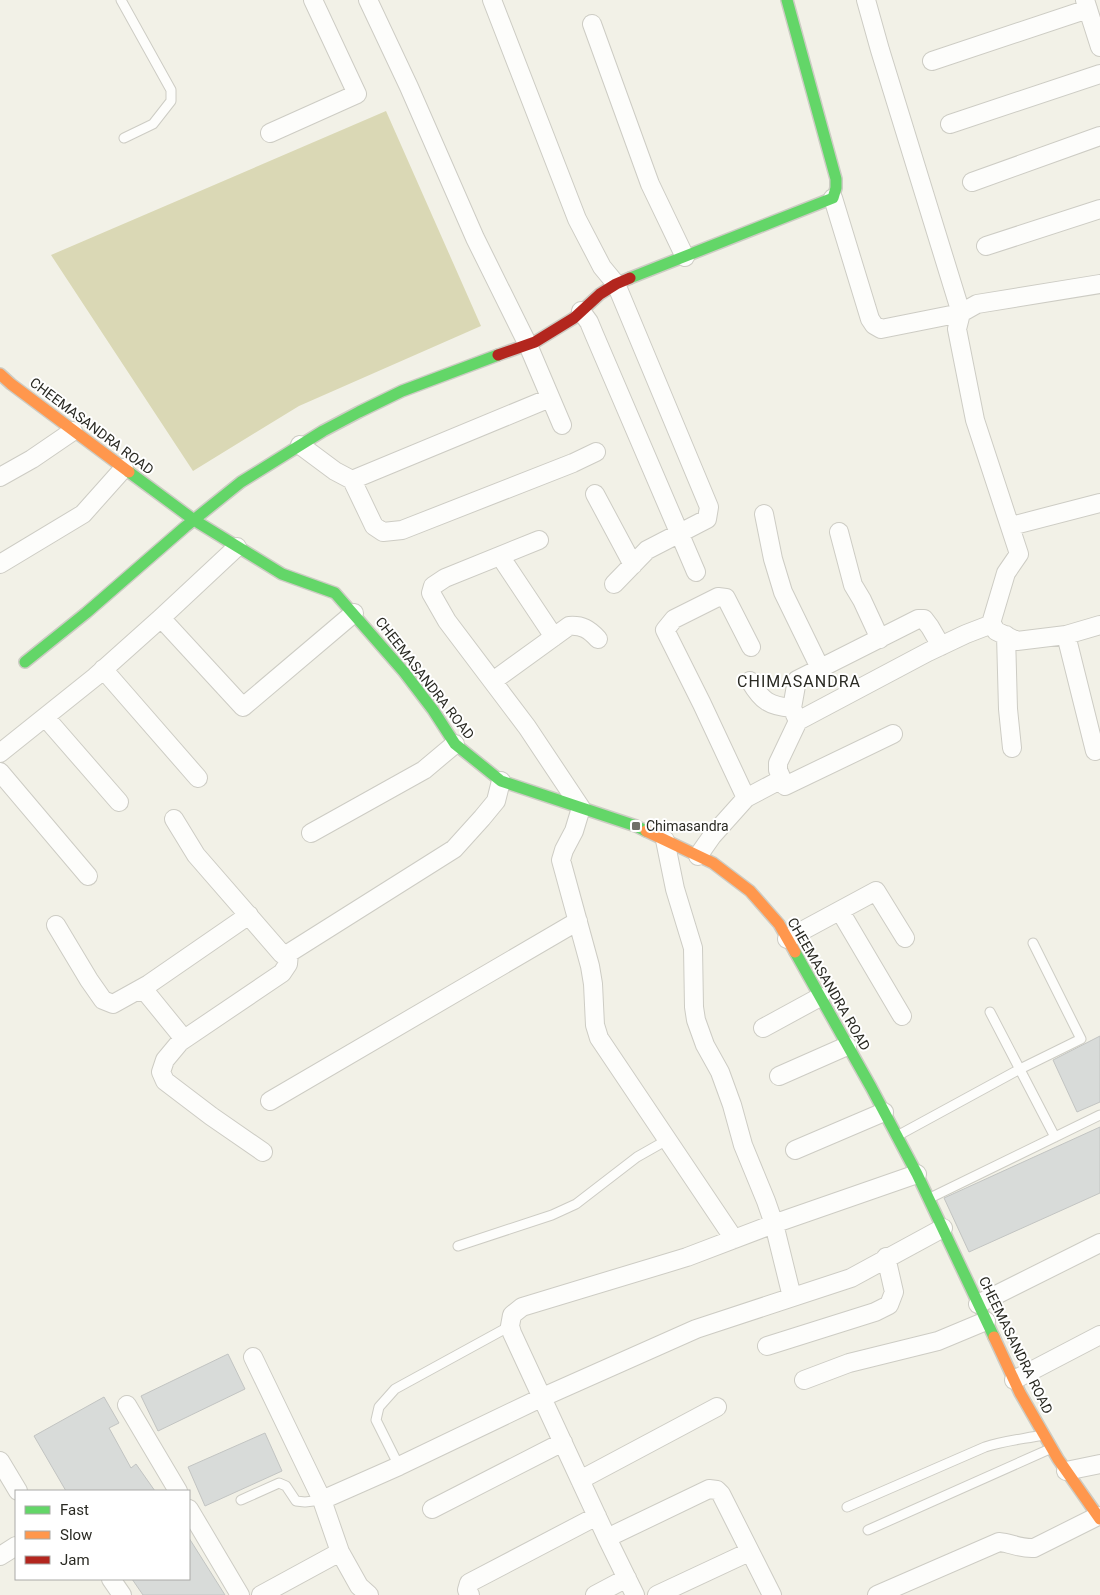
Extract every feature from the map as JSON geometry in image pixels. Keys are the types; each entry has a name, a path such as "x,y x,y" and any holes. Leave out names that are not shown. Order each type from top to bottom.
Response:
{"street":[{"path":"270,133 357,94 313,0"},
{"path":"368,0 484,255 528,345 562,425"},
{"path":"492,0 577,219 602,267 616,284 709,507 707,519 647,550 614,584"},
{"path":"787,0 836,179 833,198 870,319 874,325 881,329 961,313 977,304 1100,284"},
{"path":"866,0 961,313 957,329 975,420 1019,554 1006,573 992,620 999,630 1017,641 1066,635 1100,624"},
{"path":"932,61 1087,4 1100,47"},
{"path":"592,24 650,184 685,257"},
{"path":"950,124 1100,74"},
{"path":"972,182 1100,136"},
{"path":"25,662 241,482 300,445 359,412 402,391 528,345 550,334 600,294 616,284 833,198"},
{"path":"986,246 1100,209"},
{"path":"581,311 592,328 696,572"},
{"name":"CHEEMASANDRA ROAD","path":"4,383 194,520 282,574 334,593 354,613 404,672 433,710 455,744 501,781 636,826 713,863 750,891 779,924 884,1112 917,1174 1014,1380 1066,1471 1099,1518"},
{"path":"352,480 550,398"},
{"path":"0,477 32,459 73,431"},
{"path":"300,445 352,480 374,526 383,532 402,530 573,463 596,452"},
{"path":"0,564 83,514 124,468"},
{"path":"594,494 633,565"},
{"path":"1011,526 1100,503"},
{"path":"764,514 773,559 783,592 820,668"},
{"path":"839,532 853,585 880,638"},
{"path":"539,540 445,578 433,586 431,592 447,620 556,769 581,808 574,831 560,860 578,920 593,984 598,1038 734,1239"},
{"path":"0,753 162,618 237,547"},
{"path":"500,556 554,637"},
{"path":"746,798 665,630 674,619 718,597 726,598 751,647"},
{"path":"162,618 243,707 354,613"},
{"path":"893,734 785,786 778,770 778,763 795,714 798,680 918,619 924,619 930,626 941,646"},
{"path":"493,681 569,626 577,625 590,630 598,639"},
{"path":"750,681 760,697 770,704 795,714 980,628 999,630"},
{"path":"999,630 1012,748"},
{"path":"1066,635 1095,751"},
{"path":"103,669 198,778"},
{"path":"45,717 119,802"},
{"path":"311,833 424,770 455,744"},
{"path":"0,772 88,876"},
{"path":"698,856 712,836 746,798 782,779"},
{"path":"174,819 196,854 282,954 289,953 454,849 496,801 501,781"},
{"path":"666,840 675,889 693,948 693,992 696,1020 705,1045 720,1072 743,1144 774,1224 792,1297"},
{"path":"787,939 876,891 905,938"},
{"path":"840,910 902,1016"},
{"path":"56,925 89,980 104,1000 113,1004 137,992 249,915"},
{"path":"270,1101 578,920"},
{"path":"263,1152 211,1116 162,1078 161,1072 165,1060 184,1039 282,973 288,964 289,953"},
{"path":"137,992 145,992 149,996 184,1039"},
{"path":"763,1028 820,998"},
{"path":"779,1076 847,1046"},
{"path":"795,1150 884,1112"},
{"path":"635,1595 596,1516 520,1350 510,1326 512,1316 522,1307 687,1257 774,1224 917,1174"},
{"path":"322,1500 399,1466 543,1397 696,1329 851,1278 886,1257 943,1228"},
{"path":"978,1304 1100,1243"},
{"path":"767,1346 875,1312 889,1305 894,1292 886,1257"},
{"path":"804,1380 849,1363 938,1341 986,1321"},
{"path":"1014,1380 1100,1335"},
{"path":"253,1358 322,1500 340,1552 359,1586 369,1595"},
{"path":"127,1405 177,1490"},
{"path":"580,1480 717,1407"},
{"path":"432,1509 563,1442"},
{"path":"0,1461 17,1490"},
{"path":"1066,1471 1100,1464"},
{"path":"607,1538 709,1489 717,1490 721,1494 772,1595"},
{"path":"190,1511 240,1595"},
{"path":"470,1595 467,1590 469,1583 596,1516"},
{"path":"877,1595 998,1542 1010,1543 1023,1549 1034,1548 1099,1518"},
{"path":"0,1556 15,1547"},
{"path":"262,1595 340,1552"},
{"path":"657,1595 749,1552"},
{"path":"595,1595 627,1578"},
{"path":"112,1580 122,1595"}],"lane":[{"path":"121,0 171,90 171,102 153,124 124,138"},
{"path":"897,1137 1020,1069 1081,1038 1033,943"},
{"path":"990,1012 1055,1137"},
{"path":"929,1199 1100,1115"},
{"path":"458,1246 552,1215 576,1204 636,1157 667,1140"},
{"path":"399,1466 376,1420 378,1407 396,1389 510,1326"},
{"path":"847,1507 997,1443 1012,1442 1044,1435"},
{"path":"868,1530 1052,1448"},
{"path":"240,1500 279,1483 286,1486 296,1501 322,1500"}],"shaded area":[{"path":"386,111 481,326 299,406 193,471 51,255"}],"building":[{"path":"1100,1036 1100,1102 1077,1112 1053,1060"},
{"path":"1100,1127 1100,1193 969,1252 944,1198"},
{"path":"228,1354 245,1389 158,1431 141,1396"},
{"path":"104,1397 119,1423 109,1428 131,1468 136,1464 154,1490 65,1490 34,1436"},
{"path":"265,1433 282,1471 205,1506 188,1467"},
{"path":"190,1540 225,1595 143,1595 133,1580 190,1580"}],"traffic: fast":[{"path":"630,278 833,198 836,179 787,0"},
{"path":"25,662 241,482 323,431 359,412 402,391 498,355"},
{"path":"129,472 194,520 282,574 335,593 404,672 433,710 455,744 501,781 646,831"},
{"path":"795,952 871,1087 917,1174 994,1337"}],"traffic: slow":[{"path":"0,374 129,472"},
{"path":"646,831 713,863 750,891 779,924 795,952"},
{"path":"994,1337 1020,1393 1058,1459 1100,1519"}],"traffic: jam":[{"path":"498,355 535,342 574,318 600,294 630,278"}],"place":[{"name":"Chimasandra","path":"636,826"}],"district":[{"name":"CHIMASANDRA","path":"799,681"}]}
